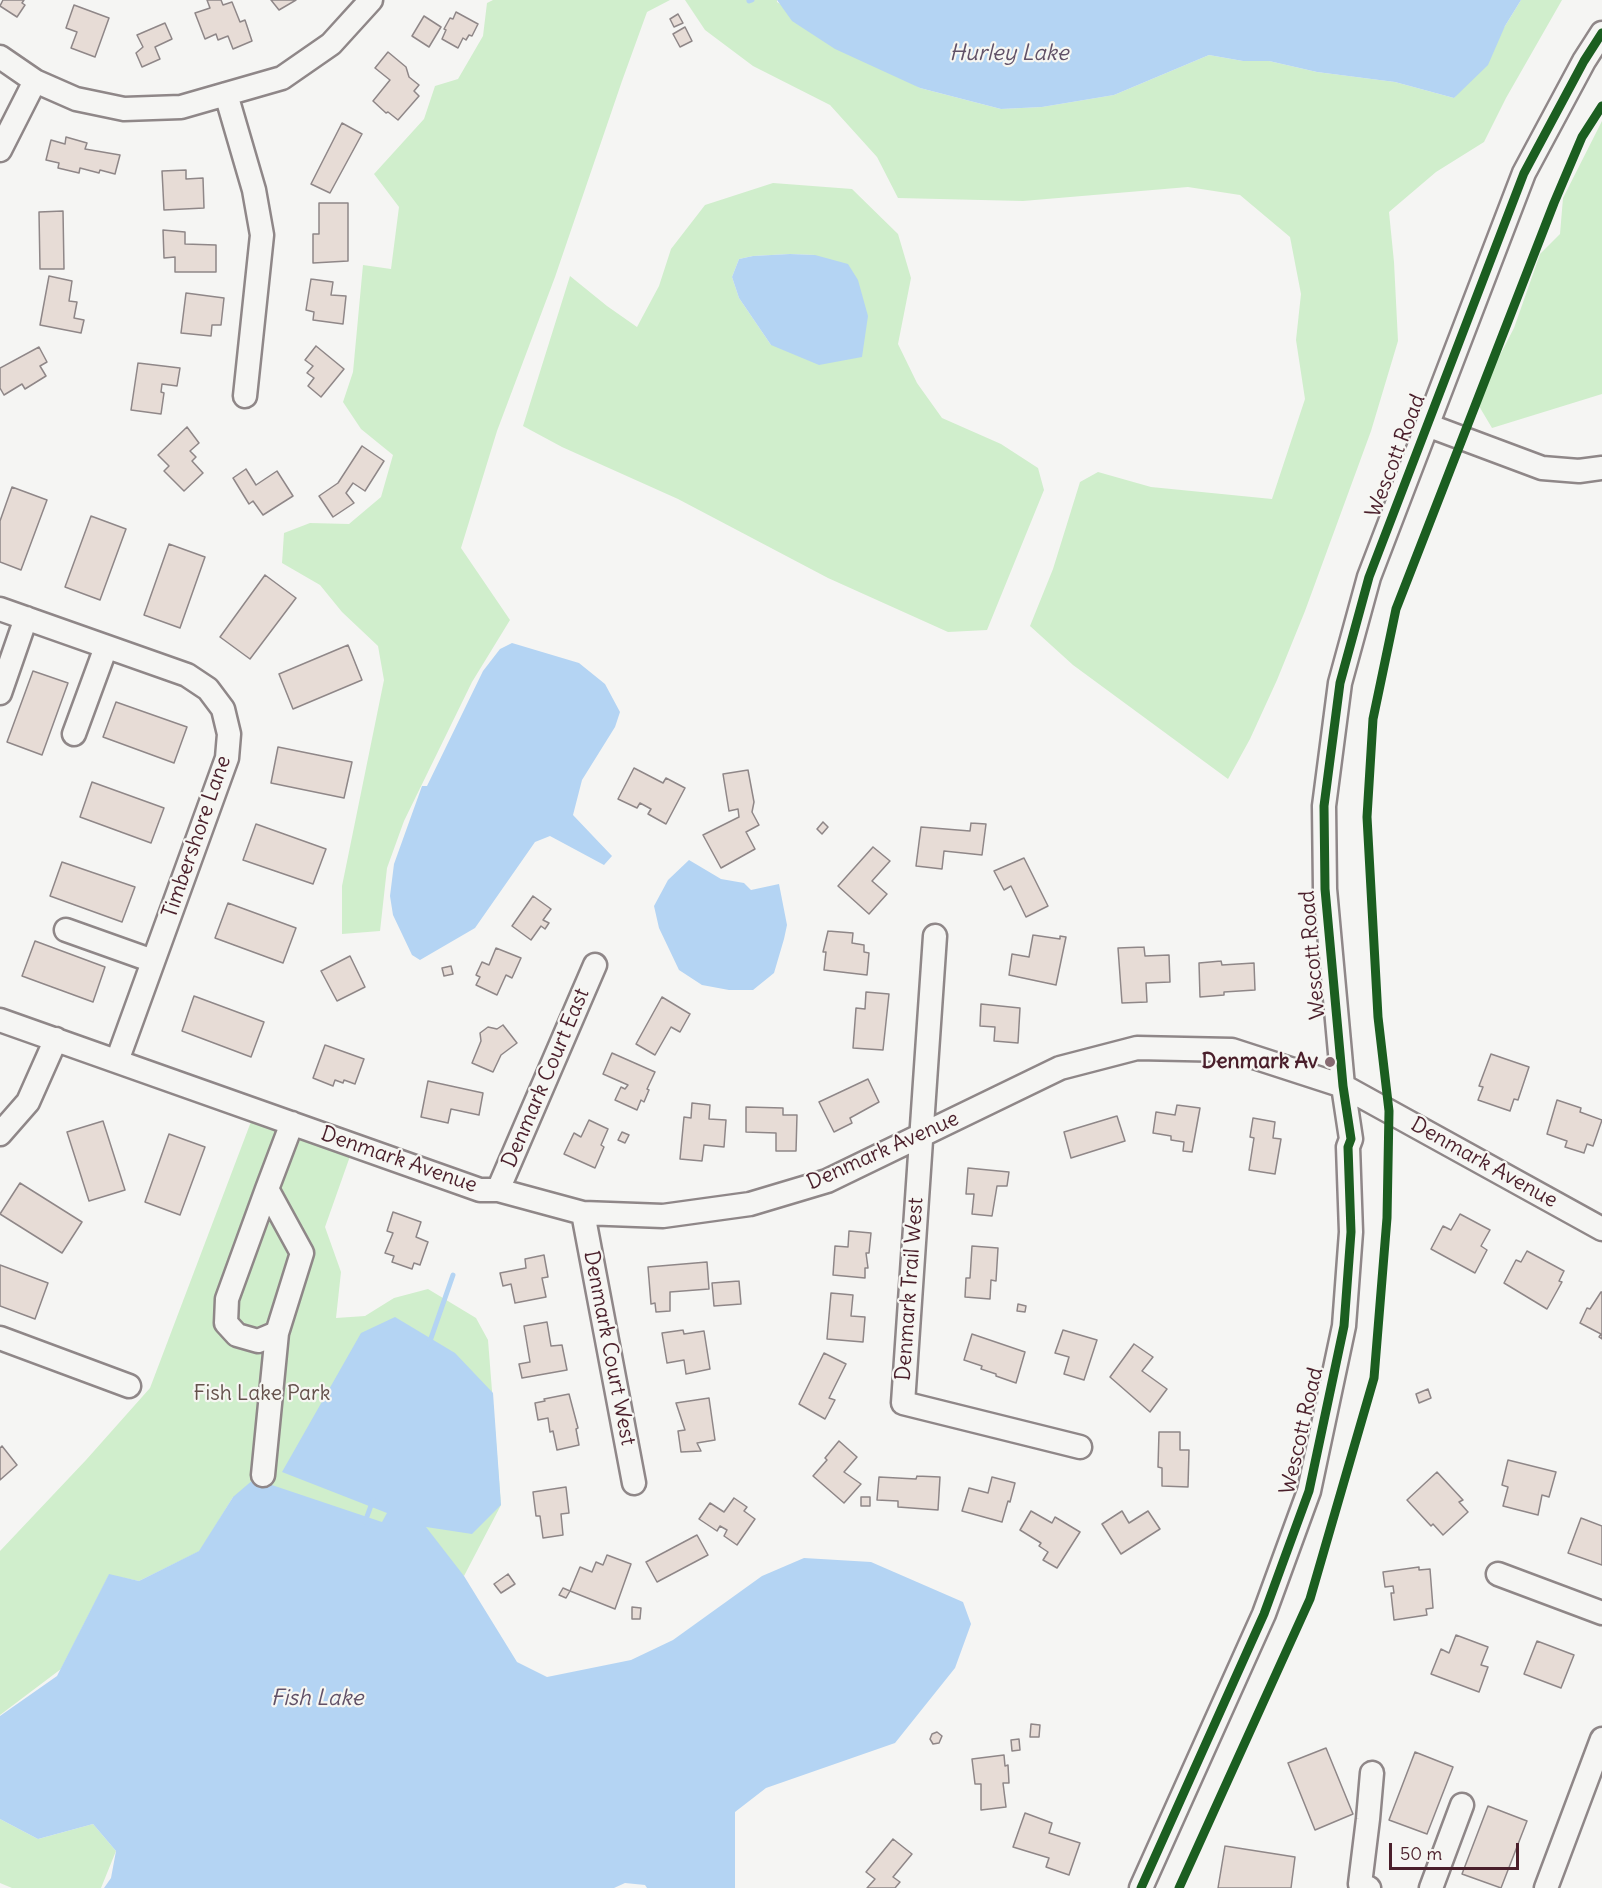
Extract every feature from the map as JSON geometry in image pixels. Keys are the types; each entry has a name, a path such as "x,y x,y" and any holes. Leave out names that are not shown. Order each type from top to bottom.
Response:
{"street":[{"path":"0,57 35,81 76,99 124,109 181,107 282,78 331,44 371,0"},
{"name":"Wescott Road","path":"1141,1888 1264,1614 1309,1491 1344,1326 1351,1232 1348,1147 1351,1139 1343,1086 1325,889 1324,806 1338,694 1369,576 1524,173 1602,33"},
{"path":"0,150 35,81"},
{"path":"226,94 254,190 262,236 245,396"},
{"path":"1427,425 1542,468 1579,471 1602,468"},
{"name":"Timbershore Lane","path":"0,609 187,675 208,689 223,709 229,734 227,758 117,1061"},
{"path":"0,693 26,618"},
{"path":"74,734 106,647"},
{"path":"66,930 153,961"},
{"path":"921,1136 935,936"},
{"name":"Denmark Court East","path":"498,1190 595,965"},
{"name":"Denmark Avenue","path":"0,1020 480,1190 498,1190 583,1213 663,1216 750,1204 827,1181 1060,1068 1137,1047 1232,1050 1343,1086 1602,1229"},
{"path":"0,1134 28,1102 56,1039"},
{"path":"277,1333 258,1341 237,1335 226,1323 227,1299 292,1123"},
{"name":"Denmark Trail West","path":"921,1136 903,1403 1080,1447"},
{"path":"263,1475 277,1333 302,1253 267,1189"},
{"name":"Denmark Court West","path":"583,1213 634,1483"},
{"path":"0,1338 129,1386"},
{"path":"1498,1574 1602,1613"},
{"path":"1546,1888 1602,1739"},
{"path":"1365,1886 1371,1773"},
{"path":"1431,1888 1462,1805"}],"green space":[{"path":"493,0 670,0 647,12 555,277 497,431 461,548 510,620 472,682 404,821 387,868 380,931 342,934 342,886 384,680 378,646 342,612 320,585 282,563 284,533 310,523 349,524 381,497 393,455 361,429 343,402 353,372 363,265 391,269 399,207 374,174 424,119 435,86 458,79 483,36 487,3"},
{"path":"685,0 777,0 920,88 1001,109 1042,107 1114,95 1209,55 1243,61 1269,61 1317,72 1395,82 1454,98 1521,0 1562,0 1506,98 1484,142 1436,172 1389,212 1398,341 1371,431 1305,611 1250,739 1228,779 1073,665 1030,626 1053,569 1080,482 1098,472 1151,487 1272,499 1305,399 1296,340 1301,294 1290,237 1240,195 1188,187 1023,201 898,198 877,157 830,105 753,66 705,30"},
{"path":"1602,121 1602,394 1492,428 1476,401 1514,328 1540,254 1560,234 1563,198"},
{"path":"773,183 852,189 898,234 911,278 898,344 917,383 942,418 1001,444 1038,468 1044,490 987,630 948,632 828,578 678,499 562,447 523,426 570,276 637,327 659,286 671,249 705,205","holes":["790,254 815,255 771,345 739,298 732,277 739,259"]},
{"name":"Fish Lake Park","path":"252,1119 354,1145 325,1227 341,1272 336,1318 365,1316 394,1298 428,1289 476,1318 488,1340 501,1505 464,1576 382,1523 233,1497 200,1551 139,1581 109,1575 61,1669 0,1715 0,1551 150,1388"},
{"path":"0,1819 38,1839 93,1824 116,1851 101,1888 12,1888 0,1883"}],"water":[{"name":"Hurley Lake","path":"777,0 1521,0 1505,26 1488,65 1454,98 1395,82 1317,72 1269,61 1243,61 1209,55 1114,95 1042,107 1001,109 920,88 835,49 792,21"},
{"path":"790,254 815,255 848,264 858,280 868,316 862,357 819,365 771,345 739,298 732,277 739,259"},
{"path":"512,643 579,663 605,684 620,712 615,727 582,780 573,815 612,856 604,865 550,836 535,842 475,928 420,960 412,955 393,915 390,896 394,864 422,786 427,786 483,671 500,649"},
{"path":"689,860 721,879 744,883 751,890 779,884 787,925 784,939 774,973 753,990 729,990 702,985 679,970 659,928 654,906 668,880"},
{"name":"Fish Lake","path":"395,1317 455,1353 493,1393 501,1505 472,1534 426,1527 464,1576 517,1662 547,1677 631,1660 673,1640 762,1576 804,1558 871,1562 963,1602 971,1624 955,1668 895,1743 766,1788 735,1812 735,1888 647,1888 645,1885 625,1883 614,1888 104,1888 111,1878 116,1851 93,1824 38,1839 0,1819 0,1716 57,1676 109,1574 139,1581 199,1551 233,1497 254,1479 382,1522 387,1513 282,1472 361,1333"}],"building":[{"path":"3,0 24,0 22,3 25,5 17,17 0,6"},
{"path":"207,0 221,0 223,5 232,2 240,22 245,20 252,41 233,49 228,36 218,40 216,34 205,39 195,13 210,8"},
{"path":"271,0 296,0 279,10"},
{"path":"74,5 109,18 95,57 71,48 77,32 66,28"},
{"path":"456,12 478,24 472,36 469,35 466,40 463,38 458,48 442,39 446,30 444,29"},
{"path":"678,14 683,23 674,27 670,19"},
{"path":"424,16 441,27 429,47 412,36"},
{"path":"165,23 172,39 155,47 160,59 142,67 136,53 143,47 137,35"},
{"path":"685,27 692,41 680,47 673,34"},
{"path":"388,52 406,67 409,77 419,85 414,91 419,96 398,120 373,101 390,80 375,68"},
{"path":"342,123 362,134 330,193 311,184"},
{"path":"66,137 87,143 85,149 120,155 115,174 80,168 79,173 58,168 59,163 46,160 51,140 65,144"},
{"path":"186,170 186,179 203,178 204,208 164,210 162,171"},
{"path":"319,203 348,203 348,261 313,263 313,234 319,234"},
{"path":"63,211 64,269 40,269 39,212"},
{"path":"163,230 185,232 185,244 216,245 216,272 175,272 175,257 164,258"},
{"path":"49,276 72,281 69,301 77,302 74,318 84,320 81,333 40,325"},
{"path":"311,279 333,282 331,295 346,296 343,324 313,320 314,312 306,310"},
{"path":"186,293 224,298 221,325 212,325 211,336 181,333"},
{"path":"316,346 344,369 321,397 308,386 314,378 307,373 313,366 305,360"},
{"path":"39,347 47,362 40,366 46,376 25,389 22,384 4,395 0,388 0,368"},
{"path":"138,363 180,368 177,386 162,384 161,392 164,393 161,414 131,410"},
{"path":"187,427 199,443 190,451 196,457 192,461 203,473 184,491 164,471 169,466 158,455"},
{"path":"362,446 384,461 365,491 353,483 346,493 354,503 333,517 319,496 338,483"},
{"path":"246,469 256,485 277,471 293,496 263,515 253,501 249,504 233,478"},
{"path":"12,487 47,500 21,570 0,562 0,521"},
{"path":"91,516 126,529 100,600 65,587"},
{"path":"169,544 205,557 180,628 144,615"},
{"path":"265,575 296,598 250,659 220,637"},
{"path":"348,645 362,680 293,709 279,674"},
{"path":"33,671 68,683 42,755 7,742"},
{"path":"116,702 187,727 174,763 103,737"},
{"path":"278,747 352,762 344,798 271,783"},
{"path":"634,768 663,783 666,778 685,788 666,824 648,814 651,809 640,803 637,808 618,799"},
{"path":"748,770 754,802 752,812 759,825 746,832 755,849 721,868 703,835 739,817 738,809 729,811 723,774"},
{"path":"92,782 164,808 151,843 80,817"},
{"path":"823,822 828,827 822,834 817,829"},
{"path":"971,823 986,824 982,855 944,851 942,869 916,866 921,827 970,831"},
{"path":"256,824 326,849 313,884 243,860"},
{"path":"873,847 890,861 872,881 887,894 869,914 838,886"},
{"path":"1024,858 1048,906 1026,917 1011,886 1004,890 994,871"},
{"path":"62,862 135,887 122,922 50,896"},
{"path":"533,896 551,909 543,920 549,923 545,929 541,926 531,940 512,926"},
{"path":"228,903 296,928 283,963 215,938"},
{"path":"828,931 853,933 852,943 864,945 864,952 869,953 867,975 824,970 826,952 823,952"},
{"path":"1033,935 1060,939 1060,936 1066,937 1056,985 1009,975 1012,954 1029,957"},
{"path":"35,941 105,967 93,1002 22,976"},
{"path":"1144,947 1145,956 1169,955 1170,982 1146,983 1147,1002 1122,1003 1118,948"},
{"path":"496,948 521,958 512,978 506,975 497,995 476,985 480,977 476,975 482,962 489,965"},
{"path":"350,956 365,987 337,1001 321,971"},
{"path":"1221,961 1222,965 1254,963 1255,990 1224,992 1224,995 1200,997 1199,963"},
{"path":"451,966 453,974 444,976 442,968"},
{"path":"866,992 889,994 883,1050 853,1048 856,1008 865,1009"},
{"path":"194,996 264,1022 251,1057 182,1031"},
{"path":"662,997 690,1014 680,1032 671,1027 655,1055 636,1044"},
{"path":"981,1004 1020,1008 1018,1043 994,1041 995,1027 980,1026"},
{"path":"503,1025 517,1043 501,1055 493,1072 472,1063 481,1041 480,1033 488,1027 497,1029"},
{"path":"325,1045 364,1059 355,1084 335,1080 333,1086 313,1078"},
{"path":"612,1053 655,1072 644,1102 641,1100 637,1110 615,1100 621,1087 625,1089 628,1085 603,1074"},
{"path":"1491,1054 1529,1067 1518,1100 1514,1099 1510,1111 1478,1100 1483,1087 1479,1086"},
{"path":"868,1079 879,1102 850,1118 852,1123 834,1132 819,1102"},
{"path":"428,1081 483,1093 479,1115 451,1109 448,1123 421,1117"},
{"path":"1557,1100 1581,1108 1580,1112 1602,1120 1593,1146 1587,1144 1584,1153 1565,1147 1567,1141 1547,1134"},
{"path":"692,1103 710,1105 709,1119 726,1120 724,1147 704,1145 702,1161 680,1159 684,1117 691,1118"},
{"path":"1177,1105 1200,1108 1192,1152 1183,1151 1184,1142 1171,1140 1171,1136 1153,1133 1156,1112 1175,1115"},
{"path":"746,1107 783,1108 783,1115 797,1115 796,1151 776,1151 776,1133 746,1132"},
{"path":"1117,1116 1125,1141 1071,1158 1064,1132"},
{"path":"1253,1118 1275,1122 1273,1138 1281,1139 1275,1174 1249,1170 1254,1138 1250,1137"},
{"path":"589,1120 608,1129 601,1145 604,1147 595,1168 564,1154 574,1133 581,1137"},
{"path":"103,1121 125,1190 89,1201 67,1132"},
{"path":"622,1132 629,1135 625,1143 618,1140"},
{"path":"169,1134 205,1147 180,1215 145,1202"},
{"path":"968,1168 1009,1172 1007,1186 997,1186 992,1216 972,1214 974,1194 966,1194"},
{"path":"20,1183 82,1222 62,1253 0,1214"},
{"path":"393,1212 421,1222 416,1237 428,1242 420,1265 414,1263 412,1269 392,1262 394,1256 385,1253 393,1233 387,1231"},
{"path":"1460,1214 1490,1230 1481,1246 1487,1250 1475,1273 1431,1249 1443,1226 1451,1230"},
{"path":"849,1231 871,1233 869,1253 866,1253 868,1268 865,1268 865,1278 833,1275 835,1246 848,1247"},
{"path":"972,1246 998,1248 996,1281 991,1280 990,1299 965,1297 966,1278 970,1278"},
{"path":"1527,1251 1564,1271 1559,1281 1562,1282 1547,1309 1504,1283 1516,1260 1521,1262"},
{"path":"544,1255 548,1277 542,1278 546,1297 515,1303 511,1284 503,1286 500,1273 526,1268 525,1259"},
{"path":"707,1262 709,1289 670,1292 670,1311 656,1312 655,1303 651,1304 648,1267"},
{"path":"0,1265 48,1283 35,1319 0,1306"},
{"path":"739,1281 741,1304 714,1306 712,1283"},
{"path":"1601,1292 1602,1339 1599,1337 1601,1334 1580,1323 1587,1308 1590,1309"},
{"path":"831,1293 853,1295 851,1316 865,1317 863,1342 827,1339"},
{"path":"1018,1304 1026,1306 1025,1312 1017,1311"},
{"path":"547,1322 551,1346 562,1345 567,1370 522,1378 519,1364 530,1362 524,1326"},
{"path":"683,1330 684,1334 704,1331 710,1369 686,1374 684,1360 667,1363 662,1333"},
{"path":"1063,1330 1097,1340 1084,1380 1064,1374 1069,1357 1055,1353"},
{"path":"972,1334 1025,1352 1016,1383 964,1360"},
{"path":"1134,1344 1153,1357 1142,1371 1167,1389 1150,1412 1110,1377"},
{"path":"824,1353 846,1364 829,1398 835,1400 825,1419 799,1404"},
{"path":"1428,1389 1431,1398 1419,1403 1416,1394"},
{"path":"569,1394 578,1428 576,1429 579,1445 557,1450 553,1431 550,1432 548,1418 538,1420 535,1403"},
{"path":"709,1398 715,1440 697,1443 701,1451 681,1452 678,1431 685,1430 676,1403"},
{"path":"1159,1432 1180,1432 1180,1450 1189,1450 1188,1487 1162,1486 1162,1468 1158,1467"},
{"path":"839,1441 857,1457 844,1472 861,1484 844,1503 813,1476"},
{"path":"2,1446 17,1465 0,1480 0,1448"},
{"path":"1508,1460 1556,1472 1549,1497 1542,1495 1538,1515 1503,1506 1508,1487 1502,1485"},
{"path":"1437,1472 1463,1500 1459,1502 1468,1512 1443,1535 1433,1524 1431,1526 1407,1500"},
{"path":"917,1476 940,1477 938,1510 898,1507 898,1501 877,1500 879,1477 916,1479"},
{"path":"992,1477 1015,1483 1002,1522 962,1511 969,1488 988,1493"},
{"path":"566,1487 569,1513 561,1514 563,1535 543,1538 540,1516 536,1516 533,1492"},
{"path":"861,1497 870,1497 870,1506 861,1506"},
{"path":"734,1498 747,1507 744,1511 755,1519 737,1545 724,1536 727,1530 720,1526 717,1531 699,1519 710,1503 724,1512"},
{"path":"1031,1511 1052,1523 1055,1517 1080,1532 1057,1568 1043,1560 1048,1552 1039,1546 1041,1543 1020,1530"},
{"path":"1122,1511 1129,1523 1148,1511 1160,1529 1121,1554 1102,1524"},
{"path":"1581,1518 1602,1526 1602,1565 1568,1553"},
{"path":"697,1535 708,1555 657,1582 646,1562"},
{"path":"607,1555 631,1564 615,1609 570,1591 580,1567 592,1572 596,1562 603,1565"},
{"path":"1419,1567 1419,1570 1430,1569 1433,1608 1426,1609 1427,1615 1394,1620 1391,1593 1394,1593 1393,1586 1385,1587 1383,1572"},
{"path":"508,1574 515,1584 501,1593 494,1584"},
{"path":"563,1588 570,1591 566,1598 559,1595"},
{"path":"632,1607 641,1608 640,1619 632,1619"},
{"path":"1456,1635 1488,1647 1481,1665 1488,1667 1479,1692 1431,1674 1441,1649 1449,1653"},
{"path":"1537,1641 1574,1655 1561,1688 1524,1674"},
{"path":"1031,1724 1040,1725 1039,1737 1030,1737"},
{"path":"937,1732 942,1736 939,1743 933,1744 930,1739 932,1734"},
{"path":"1019,1739 1020,1750 1012,1751 1011,1740"},
{"path":"1326,1748 1353,1814 1315,1830 1288,1763"},
{"path":"1415,1752 1453,1767 1427,1834 1389,1820"},
{"path":"1004,1755 1005,1766 1008,1765 1009,1783 1003,1783 1006,1807 981,1810 981,1784 975,1784 972,1759"},
{"path":"1488,1806 1527,1821 1501,1888 1462,1874"},
{"path":"1025,1813 1052,1823 1049,1833 1080,1843 1069,1875 1046,1867 1049,1858 1013,1847"},
{"path":"893,1839 912,1854 893,1877 900,1882 895,1888 867,1888 875,1879 866,1872"},
{"path":"1225,1846 1295,1857 1291,1888 1218,1888"}],"waterway":[{"path":"429,1344 453,1275"},
{"path":"365,1522 373,1500"}],"cycle path":[{"path":"1141,1888 1264,1614 1309,1491 1344,1326 1351,1232 1348,1147 1351,1139 1343,1086 1325,889 1324,806 1340,683 1369,577 1524,173 1584,61 1602,33"},
{"path":"1179,1888 1310,1599 1374,1378 1387,1218 1389,1111 1378,1017 1367,817 1373,719 1396,609 1554,203 1582,137 1602,106"}],"place":[{"name":"Denmark Av","path":"1330,1062"}]}
